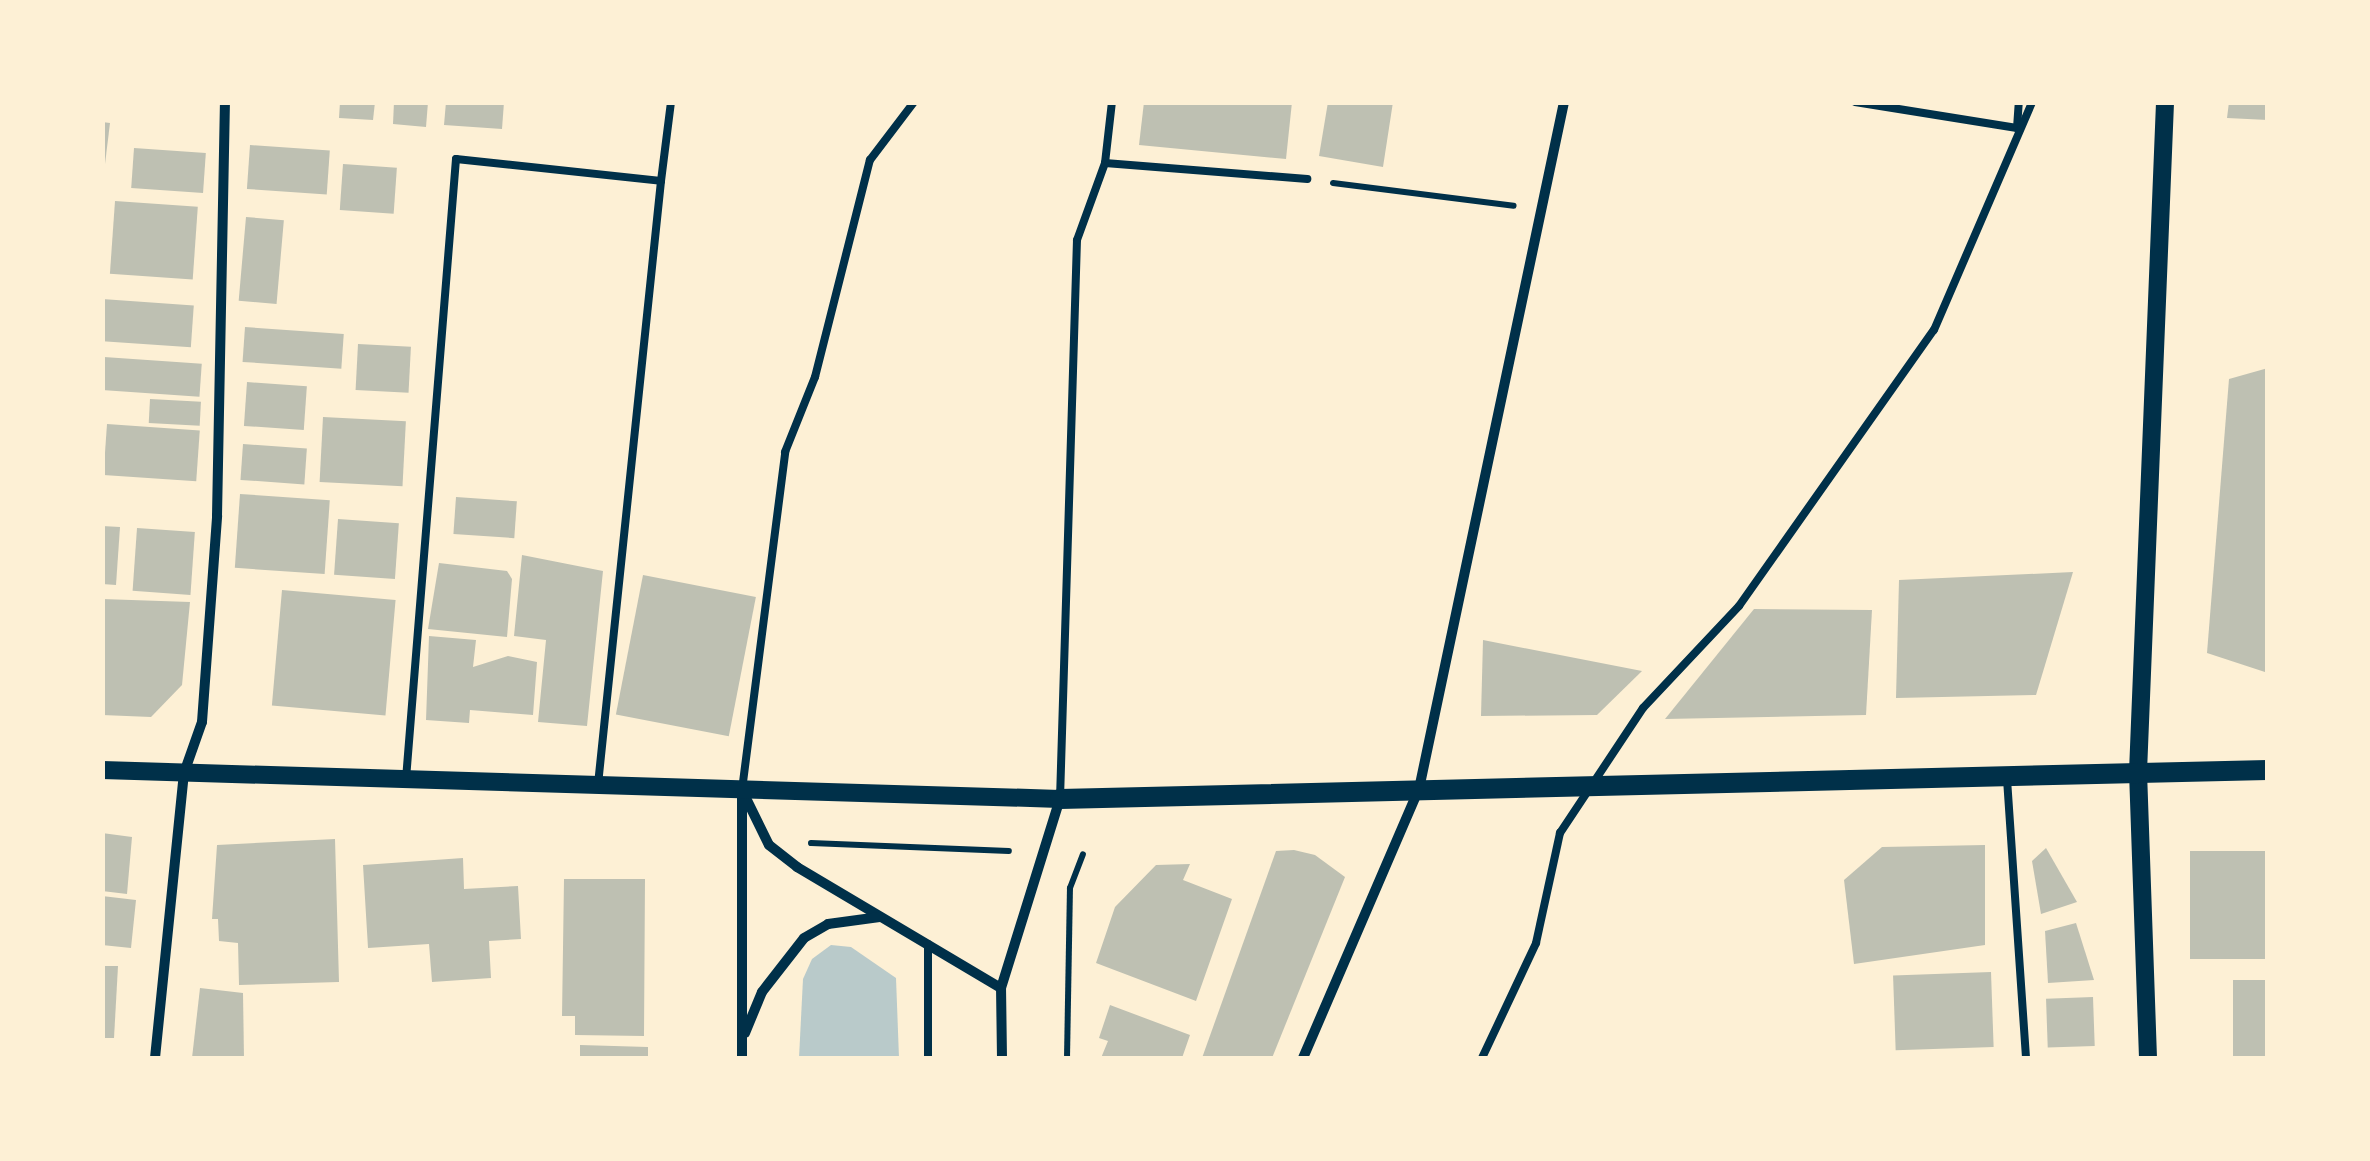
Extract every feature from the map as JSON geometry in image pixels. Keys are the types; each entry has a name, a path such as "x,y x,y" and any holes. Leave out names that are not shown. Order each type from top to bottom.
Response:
{"main road":[{"path":"1060,799 2268,770"}],"street":[{"path":"155,1058 184,773 202,722 217,516 225,102"},
{"path":"1303,1058 1418,790 1564,102"},
{"path":"2148,1058 2138,772 2165,102"},
{"path":"102,770 1060,799 1000,988 1002,1058"},
{"path":"742,790 769,845 1000,988"},
{"path":"742,790 742,1058"},
{"path":"742,1038 762,992 804,938 828,924 882,917"}],"lane":[{"path":"598,786 671,102"},
{"path":"742,790 785,452 814,377 870,160 914,102"},
{"path":"1060,799 1077,240 1104,163 1112,102"},
{"path":"1855,102 2017,128"},
{"path":"2017,128 2019,102"},
{"path":"1482,1058 1536,944 1560,833 1643,708 1739,606 1934,330 2017,128 2032,102"},
{"path":"406,780 456,159 662,181"},
{"path":"1104,163 1307,179"},
{"path":"2007,775 2026,1058"},
{"path":"928,944 928,1058"}],"path":[{"path":"1307,179 1542,210"},
{"path":"795,846 830,839 1009,850"},
{"path":"1067,1058 1070,888 1083,854"}],"shaded area":[{"path":"831,945 851,947 896,978 899,1058 799,1058 803,979 812,959"}],"building":[{"path":"340,102 375,102 373,120 339,118"},
{"path":"394,102 428,102 426,127 393,124"},
{"path":"446,102 504,102 502,129 444,125"},
{"path":"1144,102 1292,102 1286,159 1139,145"},
{"path":"1328,102 1393,102 1383,167 1319,156"},
{"path":"2229,102 2268,102 2268,120 2227,118"},
{"path":"102,122 110,123 105,164 102,164"},
{"path":"250,145 330,151 327,194 247,189"},
{"path":"134,148 206,153 203,193 131,188"},
{"path":"343,164 397,168 394,214 340,210"},
{"path":"115,201 198,207 193,280 110,274"},
{"path":"246,217 284,220 277,304 239,301"},
{"path":"102,299 194,305 191,347 102,341"},
{"path":"245,327 344,334 341,369 243,362"},
{"path":"358,344 411,347 409,393 356,390"},
{"path":"104,357 202,364 199,397 102,390"},
{"path":"2268,368 2268,673 2207,653 2229,379"},
{"path":"247,382 307,386 304,430 244,426"},
{"path":"150,399 201,402 200,426 149,423"},
{"path":"323,417 406,421 402,486 320,482"},
{"path":"107,424 200,430 196,481 103,475"},
{"path":"243,444 307,448 304,484 240,480"},
{"path":"240,494 330,500 325,574 235,568"},
{"path":"456,497 517,501 514,538 453,534"},
{"path":"338,519 399,523 395,579 334,575"},
{"path":"102,526 120,527 116,585 102,584"},
{"path":"137,528 195,532 190,595 133,591"},
{"path":"522,555 603,571 587,726 538,722 546,640 514,636"},
{"path":"439,563 507,571 512,579 507,637 428,629"},
{"path":"2073,572 2036,695 1896,698 1899,580"},
{"path":"643,575 756,597 729,736 616,714"},
{"path":"282,590 396,600 385,715 272,706"},
{"path":"102,599 190,602 182,685 151,717 102,715"},
{"path":"1754,609 1872,610 1866,715 1665,719"},
{"path":"429,636 476,640 473,667 508,656 537,662 533,715 470,710 469,723 426,720"},
{"path":"1483,640 1642,671 1597,715 1481,716"},
{"path":"102,833 132,837 127,894 102,891"},
{"path":"335,839 339,982 239,985 238,943 219,941 218,919 212,919 217,845"},
{"path":"1985,845 1985,945 1854,964 1844,880 1882,847"},
{"path":"2046,848 2077,902 2041,914 2032,861"},
{"path":"1276,851 1315,855 1345,877 1272,1058 1202,1058"},
{"path":"2190,851 2268,851 2268,959 2190,959"},
{"path":"463,858 464,889 518,886 521,939 489,941 491,978 432,982 429,944 368,948 363,865"},
{"path":"1190,864 1183,880 1232,899 1196,1001 1096,963 1115,907 1156,865"},
{"path":"564,879 645,879 644,1036 575,1035 575,1016 562,1016"},
{"path":"102,896 136,900 131,948 102,945"},
{"path":"2076,923 2094,980 2048,983 2045,931"},
{"path":"102,966 118,966 114,1038 102,1038"},
{"path":"1991,972 1994,1047 1896,1050 1893,975"},
{"path":"2233,980 2268,980 2268,1058 2233,1058"},
{"path":"200,988 243,993 244,1058 192,1058"},
{"path":"2093,997 2095,1046 2048,1048 2046,999"},
{"path":"1110,1005 1190,1035 1182,1058 1101,1058 1108,1041 1099,1038"},
{"path":"580,1045 648,1047 648,1058 580,1058"}]}
